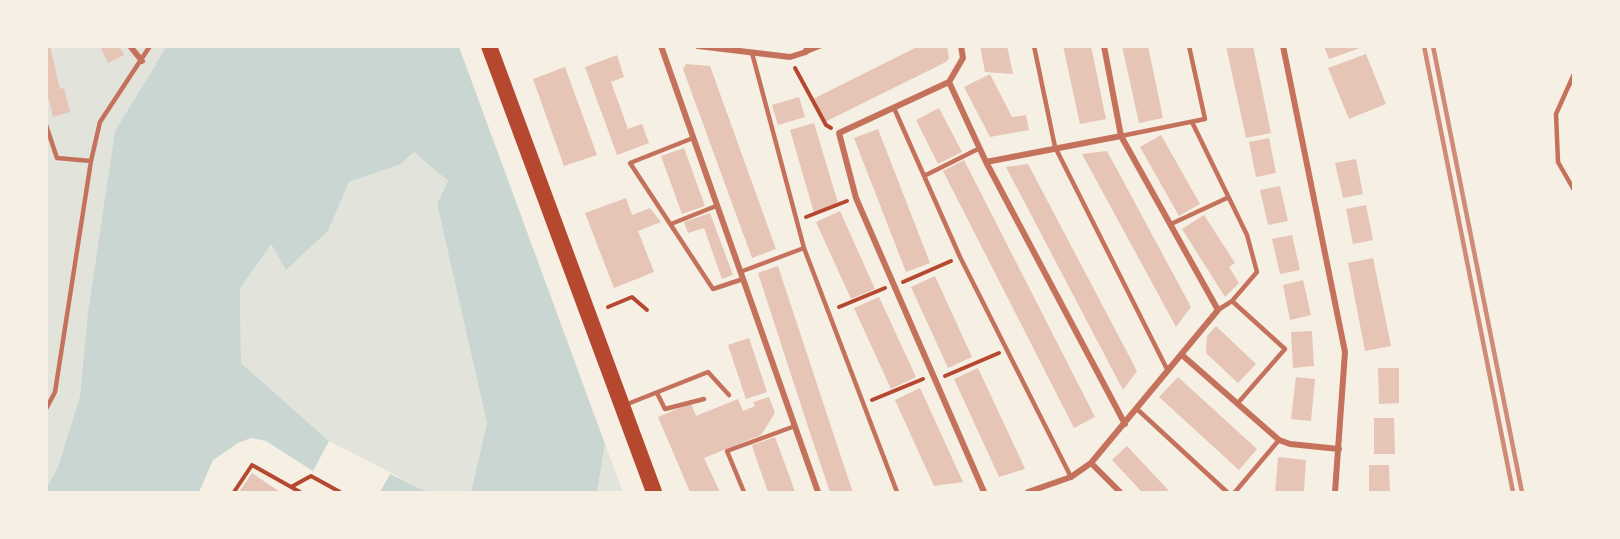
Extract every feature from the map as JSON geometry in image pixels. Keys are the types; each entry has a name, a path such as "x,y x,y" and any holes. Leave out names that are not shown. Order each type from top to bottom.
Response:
{"highway":[{"path":"489,46 654,492"}],"street":[{"path":"130,46 142,62"},
{"path":"661,46 819,492"},
{"path":"698,46 790,57 806,49"},
{"path":"961,46 963,58 949,82 839,133 856,198 984,492"},
{"path":"1028,492 1071,477 1091,463 1218,310 1121,136 1104,46"},
{"path":"1283,46 1345,352 1335,492"},
{"path":"949,82 986,162 1125,424"},
{"path":"986,162 1121,136"},
{"path":"1182,355 1279,440 1290,444 1339,448"},
{"path":"1091,463 1120,492"}],"lane":[{"path":"46,410 55,392 91,161 100,122 142,62 150,46"},
{"path":"806,49 821,46"},
{"path":"1034,46 1055,147 1168,371"},
{"path":"1121,136 1205,119 1189,46"},
{"path":"752,53 804,248 897,492"},
{"path":"1574,74 1556,114 1558,162 1574,190"},
{"path":"894,108 960,257 1071,477"},
{"path":"1192,122 1246,235 1257,272 1232,302 1218,310"},
{"path":"46,124 57,158 91,161"},
{"path":"693,138 630,163 713,289 743,279"},
{"path":"924,176 980,148"},
{"path":"1171,224 1227,198"},
{"path":"671,224 716,206"},
{"path":"740,272 804,248"},
{"path":"1232,302 1285,349 1237,405"},
{"path":"623,406 708,372 729,395"},
{"path":"657,393 665,409 704,399"},
{"path":"1137,409 1227,492"},
{"path":"744,492 727,451 795,426"},
{"path":"1234,492 1279,440"}],"path":[{"path":"790,57 826,125 839,133"},
{"path":"796,221 856,198"},
{"path":"608,307 632,297 647,310"},
{"path":"862,404 1008,350"},
{"path":"234,492 252,465 300,492"},
{"path":"291,487 311,476 340,492"}],"shaded area":[{"path":"167,46 459,47 605,444 597,492 471,492 487,423 437,204 448,181 414,152 401,164 349,182 328,231 286,270 271,244 240,289 241,363 329,441 313,471 266,441 251,438 238,443 213,460 199,492 47,492 47,487 58,467 80,396 88,313 115,131"},
{"path":"47,47 167,47 115,131 80,396 58,467 47,487"},
{"path":"414,152 448,181 437,204 487,423 471,492 428,492 329,441 241,363 240,289 271,244 286,269 328,231 349,182 401,164"},
{"path":"605,444 623,492 597,492"},
{"path":"390,474 428,492 380,492"}],"building":[{"path":"46,46 50,46 60,89 64,88 70,112 53,117 49,99 46,99"},
{"path":"100,46 119,46 124,55 108,63"},
{"path":"919,46 947,46 949,58 946,62 825,122 813,99"},
{"path":"980,46 1007,46 1013,74 985,72"},
{"path":"1063,46 1091,46 1106,119 1080,124"},
{"path":"1122,46 1148,46 1163,118 1139,123"},
{"path":"1226,46 1253,46 1271,133 1246,138"},
{"path":"1324,46 1363,46 1363,47 1329,59"},
{"path":"1366,54 1386,104 1349,119 1328,68"},
{"path":"617,55 624,77 611,82 628,129 642,124 649,143 617,155 585,67"},
{"path":"686,64 710,66 776,249 752,258 683,69"},
{"path":"565,67 597,155 564,166 533,79"},
{"path":"990,74 1012,117 1026,115 1029,130 990,137 964,87"},
{"path":"799,97 805,117 778,125 772,105"},
{"path":"939,108 962,152 938,164 916,120"},
{"path":"814,123 838,203 814,213 790,130"},
{"path":"878,129 930,263 906,272 854,138"},
{"path":"1161,135 1200,204 1179,216 1140,147"},
{"path":"1269,138 1276,173 1256,177 1249,142"},
{"path":"684,148 705,206 682,214 661,156"},
{"path":"1107,151 1191,307 1176,327 1082,154"},
{"path":"1356,159 1363,194 1343,198 1335,163"},
{"path":"964,160 1095,417 1074,428 943,171"},
{"path":"1028,164 1137,371 1123,390 1006,167"},
{"path":"1280,186 1288,221 1268,225 1260,190"},
{"path":"626,198 632,215 650,208 661,222 638,231 654,272 614,288 585,213"},
{"path":"1366,205 1373,240 1353,244 1346,209"},
{"path":"840,211 875,289 851,299 816,222"},
{"path":"710,213 733,275 722,279 704,228 688,233 684,222"},
{"path":"1204,215 1235,263 1229,267 1239,283 1225,297 1182,229"},
{"path":"1292,235 1300,270 1280,274 1272,239"},
{"path":"1373,258 1391,346 1365,351 1348,263"},
{"path":"778,266 853,492 830,492 810,433 758,273"},
{"path":"935,276 972,357 948,368 911,287"},
{"path":"1303,280 1311,315 1290,320 1283,285"},
{"path":"879,297 916,377 891,389 854,308"},
{"path":"1216,326 1256,364 1238,383 1206,353 1207,336"},
{"path":"1312,331 1314,366 1293,368 1291,332"},
{"path":"749,338 767,392 746,399 728,345"},
{"path":"978,368 1025,469 999,477 954,379"},
{"path":"1378,368 1399,368 1399,403 1379,404"},
{"path":"1178,377 1257,449 1239,470 1159,397"},
{"path":"1296,377 1315,379 1311,421 1291,419"},
{"path":"920,388 963,482 934,486 895,400"},
{"path":"769,397 775,413 761,435 704,458 720,492 690,492 658,417 691,403 696,416 738,399 743,411 755,406 753,402"},
{"path":"1374,418 1394,418 1395,454 1374,454"},
{"path":"775,437 795,492 768,492 752,445"},
{"path":"1127,446 1170,492 1142,492 1112,460"},
{"path":"1278,457 1306,460 1304,492 1275,492"},
{"path":"1369,465 1389,465 1390,492 1369,492"},
{"path":"252,473 280,492 239,492"}],"railway":[{"path":"1424,46 1513,492"},
{"path":"1433,46 1522,492"}]}
